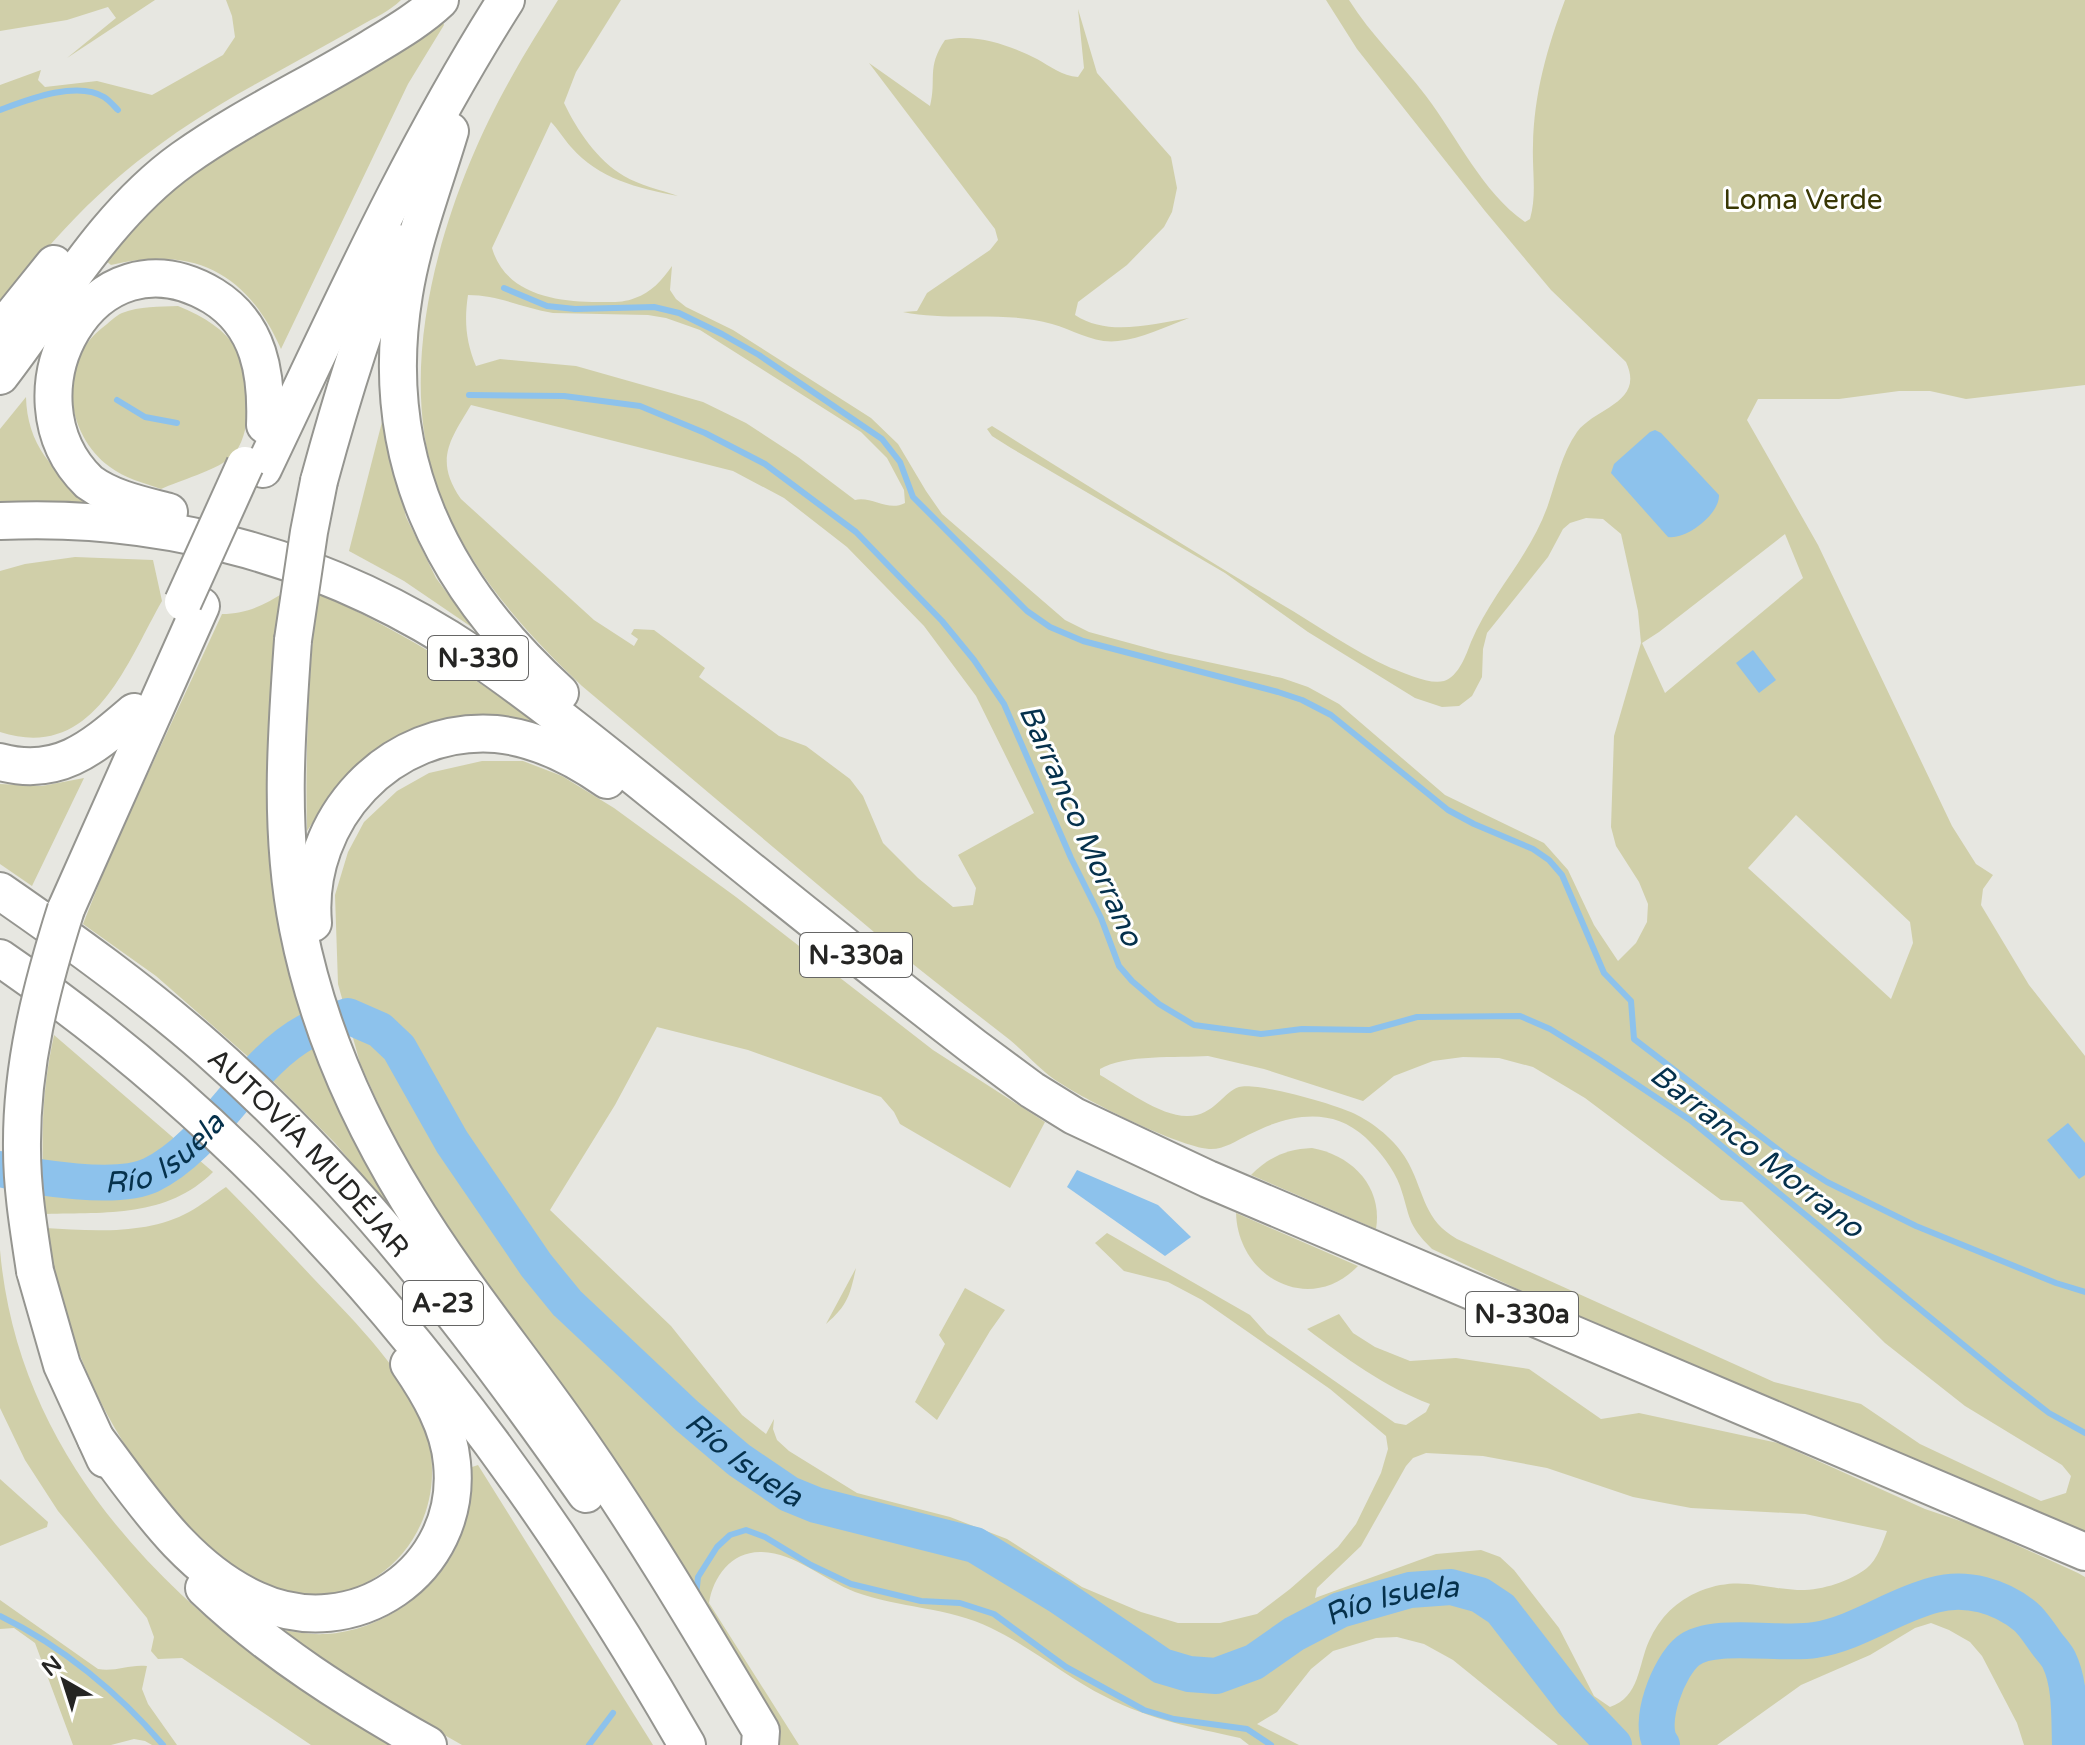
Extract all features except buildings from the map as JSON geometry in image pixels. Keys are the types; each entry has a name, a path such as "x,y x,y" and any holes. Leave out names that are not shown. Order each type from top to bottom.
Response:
{"highway":[{"path":"0,331 62,254 103,212 142,180 393,34 440,0"},
{"path":"254,467 265,425 384,174 429,90 483,0"},
{"path":"428,1745 307,1671 222,1605 181,1566 132,1506 112,1474 62,1365 35,1271 23,1177 24,1090 38,1003 66,909 192,604 254,467 397,191 444,102 506,0"},
{"path":"528,0 450,131 412,208 375,297 319,481 293,640 287,728 286,818 292,893 317,1000 346,1080 384,1157 429,1232 542,1388 638,1530 761,1731 760,1745"},
{"path":"450,131 412,253 399,333 400,404 412,472 441,548 462,583 506,640 531,666 614,738 628,771"},
{"path":"0,376 97,245 141,196 181,160"},
{"path":"265,425 264,367 250,334 223,303 186,284 162,280 137,281 105,291 72,316 50,351 43,384 46,417 58,448 79,474 110,494 133,503 249,534 266,554"},
{"path":"0,546 27,537 42,520"},
{"name":"N-330","path":"0,521 42,520 156,529 266,554 356,589 429,627 510,680 699,829"},
{"path":"66,909 73,852 134,712 192,604"},
{"path":"0,762 27,767 62,762 95,745 134,712"},
{"path":"305,959 314,939 312,913 316,872 335,819 372,776 403,754 421,747 495,734 537,743 576,759 660,818 699,829"},
{"name":"N-330a","path":"699,829 974,1047 1074,1116 1386,1257 2085,1552"},
{"name":"AUTOVÍA MUDÉJAR","path":"0,891 116,975 207,1048 310,1147 416,1269 527,1412 669,1615 749,1745"},
{"name":"AUTOVÍA MUDÉJAR","path":"0,958 88,1023 169,1089 302,1214 386,1307 490,1439 593,1591 687,1745"},
{"path":"96,1439 182,1547 223,1581 258,1601 296,1612 333,1614 368,1604 395,1589 416,1571 437,1541 450,1506 452,1463 449,1442 430,1398 399,1351 302,1239 302,1214"}],"green space":[{"path":"0,0 155,0 67,58 116,18 108,7 67,20 0,31"},
{"path":"226,0 401,0 382,14 215,108 145,156 55,239 0,308 0,85 41,70 38,80 45,87 97,81 152,95 223,55 235,37"},
{"name":"Loma Verde","path":"558,0 621,0 576,72 564,103 575,124 605,162 636,182 678,196 606,174 582,158 551,122 492,248 508,276 520,285 549,297 582,302 617,302 646,293 672,266 670,290 676,299 733,330 871,418 898,444 942,514 1065,620 1089,632 1166,653 1282,678 1308,687 1339,704 1445,795 1544,843 1568,870 1594,925 1618,961 1636,943 1647,922 1648,904 1639,882 1616,846 1611,827 1614,736 1641,643 1638,611 1621,534 1603,519 1586,518 1563,529 1548,557 1487,633 1482,677 1472,696 1459,706 1442,707 1415,698 1308,632 1225,573 1011,448 987,429 992,426 1363,654 1417,678 1444,681 1454,675 1461,664 1479,624 1532,541 1572,440 1585,423 1624,396 1630,376 1626,362 1551,290 1485,211 1357,49 1326,0 1349,0 1426,96 1483,180 1525,222 1530,219 1533,201 1534,126 1539,89 1565,0 2085,0 2085,385 1966,399 1930,391 1899,391 1839,399 1758,399 1747,420 1818,545 1952,826 1976,864 1993,875 1983,889 1981,905 2029,985 2085,1056 2085,1532 1575,1316 1432,1249 1413,1226 1397,1180 1386,1160 1365,1137 1337,1120 1308,1116 1293,1118 1263,1128 1224,1147 1209,1149 1155,1132 1073,1091 1047,1074 1010,1040 887,943 559,664 496,592 461,539 435,480 424,431 421,380 424,327 448,221 488,122 516,68","holes":["468,295 500,299 553,313 648,315 700,330 861,432 887,458 904,490 905,503 892,506 855,500 746,423 703,402 576,366 500,359 476,366 466,323","471,405 733,471 784,498 847,547 924,626 976,696 1034,813 958,855 976,888 973,905 953,907 918,878 883,843 863,796 850,779 806,746 779,736 699,677 705,668 654,630 634,629 631,634 638,639 634,646 594,620 461,499 448,473 451,440","1785,534 1803,578 1665,693 1642,643","1796,815 1910,922 1913,943 1891,999 1748,868","1208,1056 1264,1069 1363,1101 1394,1076 1433,1061 1463,1057 1499,1058 1533,1067 1585,1098 1721,1200 1742,1202 1885,1343 1965,1406 2062,1465 2071,1476 2066,1493 2041,1501 1920,1444 1861,1404 1774,1382 1457,1239 1446,1232 1432,1215 1399,1149 1387,1136 1357,1115 1298,1095 1249,1086 1234,1089 1205,1112 1177,1115 1154,1107 1100,1075 1100,1069 1111,1064 1152,1058"]},
{"path":"1078,9 1097,73 1171,157 1177,188 1172,212 1164,227 1127,265 1078,302 1075,315 1088,322 1116,327 1189,318 1136,338 1109,341 1092,339 1034,320 903,312 917,311 927,293 990,250 998,240 995,229 869,63 930,106 934,66 945,40 969,38 1004,45 1061,73 1078,77 1084,68"},
{"path":"441,16 444,25 408,84 281,349 252,301 234,283 214,271 192,262 167,259 111,265 106,261 160,200 190,172"},
{"path":"178,306 213,325 236,349 244,363 249,399 243,436 233,456 161,489 121,474 95,453 83,436 76,418 72,398 73,379 78,360 88,343 117,316 136,309"},
{"path":"26,397 31,429 44,456 65,478 90,497 88,505 0,504 0,429"},
{"path":"383,418 406,517 436,578 473,628 404,581 349,551"},
{"path":"75,557 153,560 162,601 119,679 102,702 82,721 59,733 32,738 0,732 0,571"},
{"path":"285,592 268,749 272,841 420,1244 335,1143 253,1061 156,976 83,924 112,851 222,614 255,608"},
{"path":"317,592 431,653 539,724 469,716 434,721 411,729 371,755 353,772 307,831 308,711"},
{"path":"482,761 523,761 562,776 614,808 736,897 933,1050 1045,1122 1010,1188 900,1124 881,1097 748,1050 657,1027 615,1105 550,1210 671,1326 742,1415 766,1434 774,1419 773,1429 777,1440 789,1451 857,1493 950,1517 1007,1539 1082,1587 1141,1612 1178,1623 1220,1623 1257,1614 1338,1547 1356,1524 1381,1473 1388,1449 1386,1436 1330,1389 1202,1300 1168,1282 1124,1271 1095,1243 1107,1233 1250,1315 1267,1334 1395,1423 1406,1425 1426,1412 1430,1404 1381,1380 1307,1329 1339,1314 1353,1333 1375,1347 1410,1361 1456,1358 1529,1369 1601,1419 1639,1413 1778,1443 2078,1573 2085,1577 2085,1745 2024,1745 2017,1723 1982,1656 1970,1642 1931,1623 1915,1628 1870,1655 1801,1685 1717,1745 1558,1745 1453,1660 1424,1644 1397,1637 1376,1638 1333,1651 1311,1669 1277,1712 1257,1724 1299,1745 1249,1745 1240,1738 1172,1722 1123,1705 975,1621 855,1592 785,1557 773,1553 750,1553 732,1561 719,1575 709,1603 799,1745 779,1745 600,1448 455,1249 395,1141 360,1063 338,984 335,895 348,852 364,822 397,791 429,773","holes":["1426,1453 1483,1456 1547,1468 1633,1497 1691,1508 1805,1514 1887,1531 1871,1565 1834,1585 1797,1590 1726,1584 1700,1591 1683,1600 1653,1632 1633,1688 1620,1702 1610,1707 1594,1696 1559,1628 1514,1570 1500,1557 1481,1550 1436,1554 1315,1598 1317,1588 1361,1546 1413,1458"]},
{"path":"84,778 32,886 0,864 0,784 42,786"},
{"path":"54,1035 213,1172 176,1198 156,1205 113,1212 46,1214 43,1124"},
{"path":"1312,1148 1340,1158 1362,1175 1375,1200 1376,1229 1251,1175 1279,1155"},
{"path":"226,1187 380,1350 408,1391 427,1434 432,1473 427,1509 412,1541 390,1566 361,1585 329,1595 293,1594 255,1582 233,1569 195,1534 151,1483 108,1416 91,1381 76,1345 54,1269 45,1228 119,1230 156,1225 189,1212"},
{"path":"1236,1213 1358,1266 1339,1281 1319,1288 1299,1288 1280,1283 1263,1272 1249,1256 1240,1236"},
{"path":"0,1250 15,1333 43,1410 83,1480 132,1544 189,1602 253,1655 320,1702 390,1745 311,1745 182,1658 158,1659 151,1651 154,1637 147,1618 58,1511 25,1460 0,1408"},
{"path":"856,1268 847,1299 826,1324"},
{"path":"965,1288 1005,1310 937,1420 915,1402 945,1344 939,1335"},
{"path":"478,1465 653,1745 462,1745 383,1700 276,1629 319,1634 346,1631 388,1616 408,1604 440,1573 453,1554 465,1518 469,1468"},
{"path":"0,1479 48,1522 47,1527 0,1546"},
{"path":"0,1600 98,1669 147,1666 142,1689 148,1704 177,1745 152,1745 134,1739 111,1745 73,1745 35,1643 14,1628 0,1629"}],"water":[{"path":"1655,430 1719,495 1714,510 1701,524 1675,537 1668,537 1611,473 1614,464"},
{"path":"1753,650 1776,680 1759,693 1736,663"},
{"path":"2068,1123 2085,1143 2085,1175 2079,1179 2047,1140"},
{"path":"1077,1170 1158,1205 1191,1237 1165,1256 1067,1187"}],"waterway":[{"path":"0,110 52,93 80,90 104,97 118,110"},
{"path":"504,288 547,306 575,309 654,307 679,313 722,334 759,355 882,439 900,462 913,497 1027,611 1050,627 1083,641 1278,692 1331,715 1448,810 1533,849 1549,860 1562,875 1604,973 1631,1001 1634,1039 1789,1158 1827,1182 1916,1226 2085,1292"},
{"name":"Barranco Morrano","path":"469,395 564,396 640,406 705,433 765,464 856,532 942,621 1004,704 1071,858 1101,918 1119,966 1159,1004 1194,1025 1261,1034 1302,1029 1370,1030 1417,1017 1520,1016 1550,1029 1690,1120 2005,1379 2049,1413 2085,1433"},
{"name":"Barranco Morrano","path":"117,400 145,417 177,423"},
{"name":"Río Isuela","path":"0,1169 98,1183 136,1180 151,1175 193,1144 248,1082 287,1045 313,1029 348,1016 380,1030 399,1048 452,1142 536,1265 567,1303 687,1416 739,1460 789,1494 816,1505 975,1545 1059,1596 1162,1666 1189,1674 1216,1676 1254,1662 1294,1634 1340,1610 1410,1590 1451,1587 1480,1595 1501,1609 1572,1701 1614,1745"},
{"path":"696,1596 698,1577 717,1547 730,1535 746,1530 765,1537 811,1565 851,1584 921,1601 960,1603 994,1614 1066,1667 1144,1710 1174,1719 1247,1729 1271,1745"},
{"name":"Río Isuela","path":"1662,1745 1658,1736 1658,1710 1667,1682 1681,1658 1699,1645 1731,1640 1801,1641 1831,1637 1946,1592 1971,1592 1994,1598 2031,1622 2056,1655 2063,1670 2070,1745"},
{"path":"0,1616 88,1672 128,1707 163,1745"},
{"path":"589,1745 613,1713"}]}
